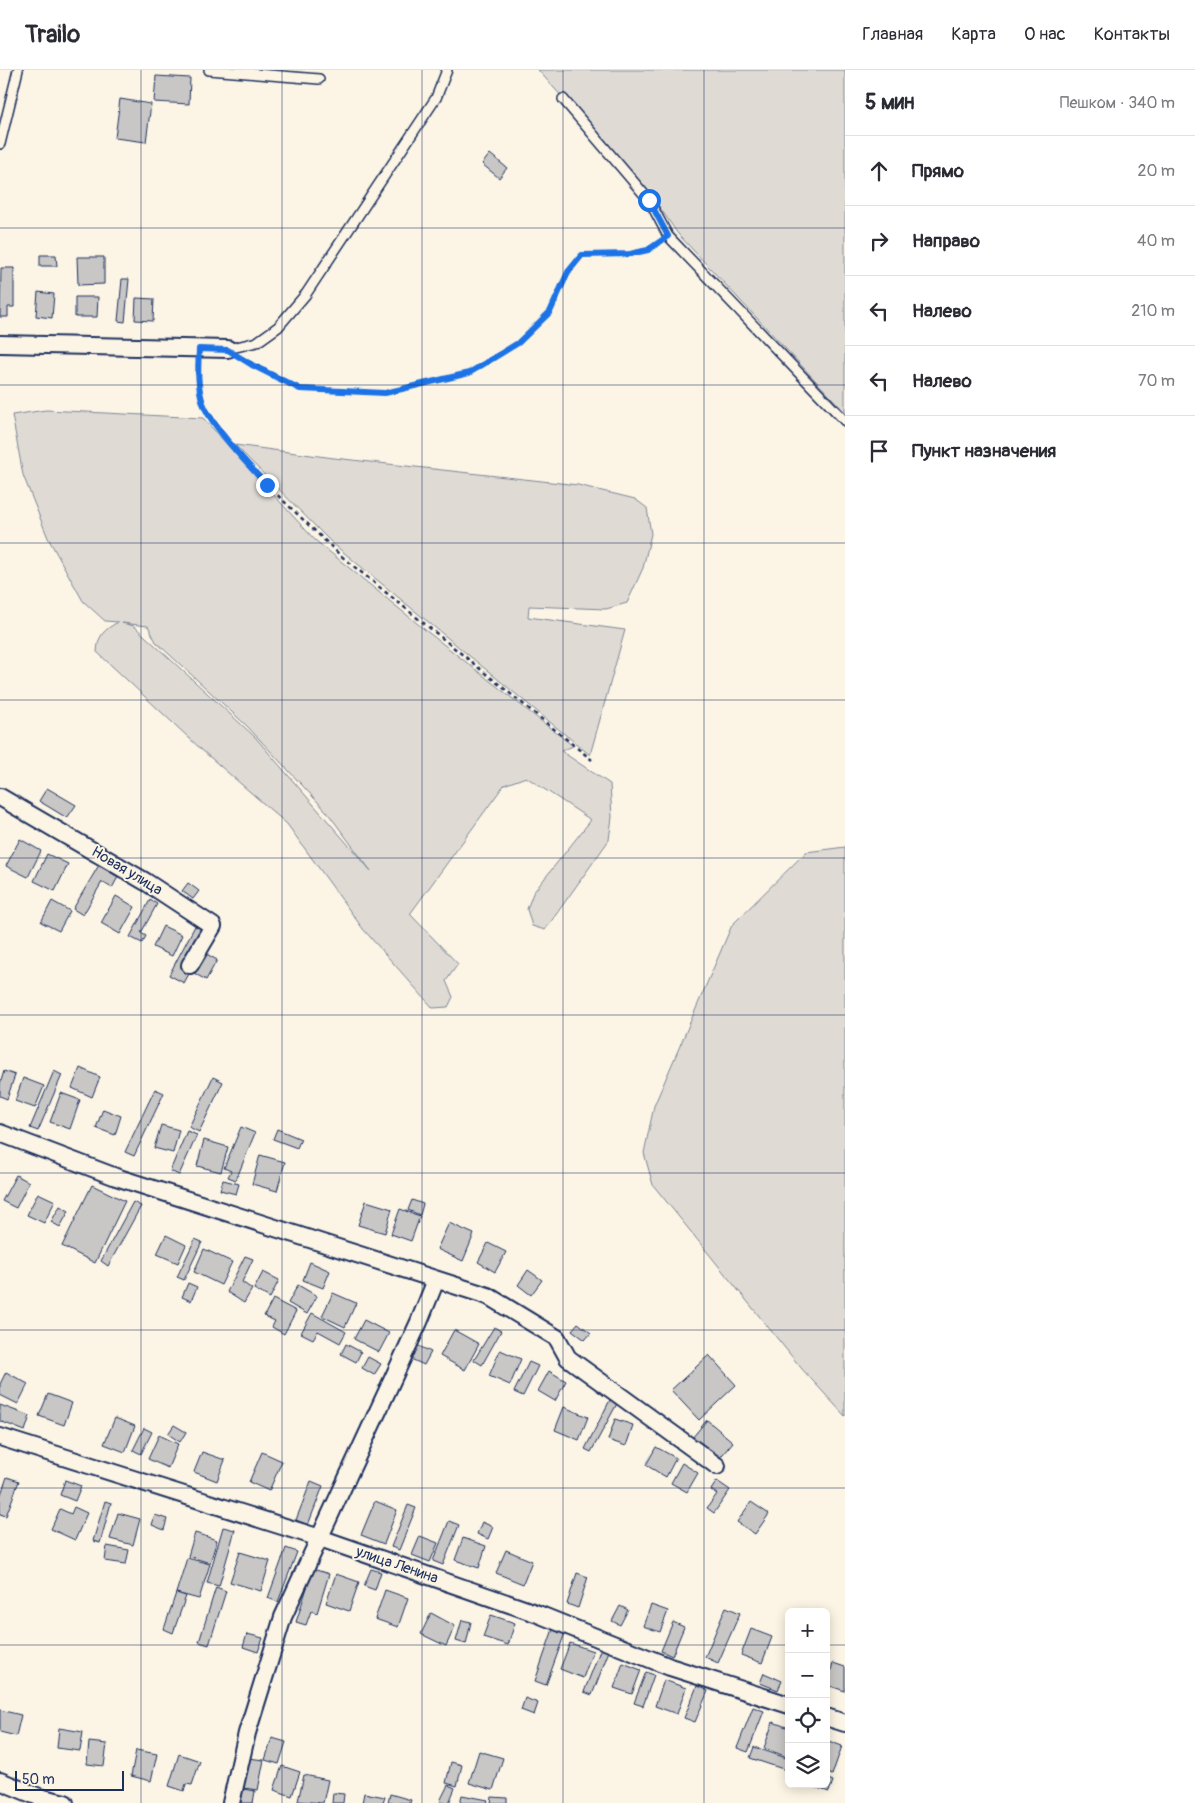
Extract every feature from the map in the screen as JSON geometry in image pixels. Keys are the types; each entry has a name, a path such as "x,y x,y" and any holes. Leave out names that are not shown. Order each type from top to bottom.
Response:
{"street":[{"path":"0,344 228,350"},
{"name":"Новая улица","path":"1,800 146,882 213,926 190,965"},
{"path":"0,1133 116,1177 488,1296 557,1338 568,1358 717,1466"},
{"path":"231,1803 247,1733 283,1618 419,1322 436,1280"},
{"name":"улица Ленина","path":"0,1437 320,1538 538,1614 670,1667 785,1704"},
{"path":"830,1718 845,1724"},
{"path":"0,1781 39,1797 65,1803"}],"lane":[{"path":"0,144 18,70"},
{"path":"209,70 319,79"},
{"path":"228,350 258,342 278,327 306,294 436,98 447,70"},
{"path":"563,98 649,200 668,236 845,422"}],"path":[{"path":"228,350 252,365 300,389 385,393 469,373 518,343 550,312 568,272 582,255 630,254 648,250 668,236"},
{"path":"199,349 197,375 204,404 226,439 267,485 340,555 592,760"}],"shaded area":[{"path":"538,70 845,70 845,412 678,234 656,202"},
{"path":"46,410 203,418 315,540 429,633 573,746 561,751 610,784 612,817 609,840 545,930 532,926 527,909 533,893 591,820 526,777 504,785 410,914 458,964 446,981 453,997 448,1007 433,1008 363,929 287,824 203,751 97,652 100,637 118,622 105,621 83,601 48,538 23,475 12,415","holes":["122,623 148,626 156,642 248,727 327,812 371,871 255,737 134,626"]},
{"path":"235,445 578,485 635,499 647,508 651,534 643,568 627,603 606,609 529,606 528,617 625,630 590,755 331,542"},
{"path":"845,847 845,1416 802,1369 653,1185 644,1153 654,1106 732,925 806,852"}],"building":[{"path":"156,76 190,78 189,104 154,102"},
{"path":"120,99 151,104 146,142 115,138"},
{"path":"490,154 507,168 499,178 482,164"},
{"path":"40,255 56,255 57,266 40,266"},
{"path":"77,257 104,257 104,284 78,285"},
{"path":"1,268 14,268 14,307 8,307 8,317 0,317"},
{"path":"122,279 129,279 125,322 118,321"},
{"path":"38,292 54,294 52,318 36,316"},
{"path":"75,297 98,297 97,317 75,317"},
{"path":"136,298 154,299 153,321 135,320"},
{"path":"47,788 76,805 67,818 39,801"},
{"path":"20,839 41,851 28,877 6,866"},
{"path":"47,854 68,864 55,891 34,881"},
{"path":"99,865 118,877 112,888 102,882 83,915 73,909"},
{"path":"188,883 199,891 193,899 182,891"},
{"path":"116,896 135,907 120,934 101,923"},
{"path":"150,900 157,904 141,933 146,936 142,943 130,937"},
{"path":"52,901 70,911 59,931 41,922"},
{"path":"163,926 182,935 172,956 153,947"},
{"path":"195,926 201,929 182,965 191,970 184,983 169,975"},
{"path":"203,952 217,960 206,980 192,972"},
{"path":"80,1068 100,1077 92,1097 72,1088"},
{"path":"4,1071 15,1075 7,1099 0,1096 0,1084"},
{"path":"54,1071 62,1075 38,1131 30,1128"},
{"path":"213,1077 223,1082 199,1132 189,1127"},
{"path":"23,1078 44,1086 35,1108 15,1101"},
{"path":"155,1089 164,1093 134,1156 125,1152"},
{"path":"61,1093 80,1100 70,1129 50,1122"},
{"path":"103,1109 121,1116 115,1135 96,1128"},
{"path":"161,1125 179,1130 173,1153 154,1148"},
{"path":"241,1127 255,1133 236,1180 228,1177 231,1171 224,1168"},
{"path":"277,1129 301,1139 297,1148 273,1139"},
{"path":"187,1131 197,1135 179,1175 170,1171"},
{"path":"204,1140 228,1147 221,1172 197,1166"},
{"path":"260,1155 285,1162 277,1191 252,1184"},
{"path":"16,1175 29,1182 16,1208 2,1201"},
{"path":"223,1180 239,1184 236,1194 220,1190"},
{"path":"92,1185 125,1201 95,1263 62,1246"},
{"path":"38,1193 55,1201 44,1223 27,1215"},
{"path":"412,1200 423,1204 420,1215 408,1210"},
{"path":"366,1201 392,1209 385,1233 358,1225"},
{"path":"133,1202 141,1206 108,1266 101,1261"},
{"path":"60,1206 69,1211 60,1227 51,1222"},
{"path":"400,1209 420,1216 411,1241 391,1234"},
{"path":"449,1223 474,1234 463,1261 437,1249"},
{"path":"166,1235 186,1245 178,1263 157,1254"},
{"path":"195,1239 202,1242 184,1280 177,1277"},
{"path":"488,1243 506,1252 495,1272 478,1262"},
{"path":"204,1249 232,1262 221,1285 194,1272"},
{"path":"245,1256 253,1259 242,1282 252,1289 244,1303 227,1292"},
{"path":"310,1262 330,1271 323,1288 303,1280"},
{"path":"528,1270 542,1280 531,1295 518,1285"},
{"path":"263,1272 279,1280 270,1298 254,1289"},
{"path":"188,1283 197,1287 191,1301 182,1297"},
{"path":"298,1285 317,1296 307,1314 288,1303"},
{"path":"333,1293 356,1303 345,1327 322,1316"},
{"path":"273,1299 296,1311 284,1334 272,1327 275,1321 264,1316"},
{"path":"312,1313 346,1332 340,1343 318,1331 313,1339 301,1333"},
{"path":"364,1320 389,1333 379,1352 354,1339"},
{"path":"578,1323 591,1333 585,1340 572,1330"},
{"path":"494,1327 501,1331 482,1365 474,1360"},
{"path":"454,1330 479,1344 465,1370 440,1356"},
{"path":"346,1344 361,1352 356,1362 341,1354"},
{"path":"417,1345 431,1352 424,1365 411,1359"},
{"path":"500,1350 521,1359 510,1385 489,1376"},
{"path":"709,1355 736,1385 699,1420 671,1390"},
{"path":"368,1357 381,1364 374,1375 362,1368"},
{"path":"529,1362 538,1366 523,1396 514,1392"},
{"path":"549,1371 566,1381 555,1401 538,1391"},
{"path":"6,1372 28,1384 18,1404 0,1395 0,1384"},
{"path":"48,1394 72,1403 64,1425 39,1416"},
{"path":"612,1396 619,1400 591,1452 585,1449"},
{"path":"0,1405 30,1416 25,1431 0,1421"},
{"path":"564,1407 588,1417 579,1440 555,1430"},
{"path":"115,1418 135,1426 125,1452 104,1444"},
{"path":"615,1419 633,1425 626,1446 608,1440"},
{"path":"707,1420 733,1442 718,1460 692,1438"},
{"path":"174,1425 186,1432 180,1442 168,1434"},
{"path":"144,1428 152,1432 141,1454 133,1450"},
{"path":"159,1435 178,1444 168,1468 148,1459"},
{"path":"656,1447 676,1458 666,1477 646,1465"},
{"path":"202,1452 225,1460 217,1481 194,1472"},
{"path":"262,1452 282,1461 269,1491 249,1482"},
{"path":"682,1463 698,1473 687,1492 671,1483"},
{"path":"7,1477 19,1481 6,1516 0,1514 0,1497"},
{"path":"65,1480 81,1486 75,1501 60,1495"},
{"path":"311,1481 323,1486 308,1525 296,1520"},
{"path":"717,1481 730,1490 714,1513 707,1508 717,1494 711,1490"},
{"path":"105,1501 111,1503 100,1543 93,1541"},
{"path":"375,1501 397,1510 384,1544 361,1535"},
{"path":"751,1502 769,1514 755,1534 737,1522"},
{"path":"408,1505 416,1508 399,1550 391,1547"},
{"path":"74,1507 87,1513 75,1540 51,1529 60,1509 71,1514"},
{"path":"118,1513 140,1519 133,1545 110,1539"},
{"path":"155,1515 167,1519 164,1530 152,1525"},
{"path":"449,1521 459,1525 443,1565 433,1561"},
{"path":"482,1522 493,1527 488,1539 477,1534"},
{"path":"223,1527 235,1530 219,1586 207,1583"},
{"path":"195,1533 217,1540 210,1563 188,1556"},
{"path":"420,1536 438,1543 430,1562 412,1555"},
{"path":"463,1538 486,1546 479,1568 455,1560"},
{"path":"107,1546 129,1550 126,1564 105,1561"},
{"path":"286,1548 297,1552 278,1602 268,1598"},
{"path":"506,1550 532,1561 523,1584 496,1573"},
{"path":"240,1552 270,1561 261,1591 230,1582"},
{"path":"187,1558 210,1564 199,1599 176,1593"},
{"path":"313,1569 329,1574 317,1613 311,1611 306,1625 296,1622"},
{"path":"371,1569 381,1572 375,1590 364,1586"},
{"path":"577,1573 588,1577 578,1608 567,1604"},
{"path":"336,1574 359,1582 349,1611 326,1603"},
{"path":"216,1587 226,1591 209,1645 199,1642"},
{"path":"385,1590 408,1598 398,1627 375,1619"},
{"path":"176,1593 186,1596 173,1633 164,1629"},
{"path":"651,1605 668,1611 660,1632 643,1626"},
{"path":"620,1606 628,1610 620,1625 612,1621"},
{"path":"726,1607 740,1613 718,1663 705,1657"},
{"path":"431,1613 455,1626 446,1646 421,1634"},
{"path":"491,1615 515,1623 508,1645 483,1637"},
{"path":"462,1620 471,1622 466,1644 456,1641"},
{"path":"673,1622 684,1627 672,1656 661,1651"},
{"path":"553,1629 565,1633 546,1685 535,1681"},
{"path":"751,1629 772,1637 762,1663 741,1655"},
{"path":"247,1634 263,1638 258,1652 243,1647"},
{"path":"570,1643 593,1651 583,1678 560,1669"},
{"path":"601,1648 609,1651 592,1695 584,1692"},
{"path":"623,1663 641,1670 632,1694 614,1688"},
{"path":"833,1663 845,1667 845,1691 830,1686 830,1674"},
{"path":"646,1672 654,1675 643,1706 634,1703"},
{"path":"764,1673 782,1681 778,1690 760,1683"},
{"path":"664,1680 686,1688 677,1714 655,1706"},
{"path":"697,1686 708,1691 695,1722 684,1718"},
{"path":"525,1698 538,1703 534,1715 521,1710"},
{"path":"753,1707 764,1711 748,1752 737,1748"},
{"path":"0,1710 21,1715 16,1736 0,1732"},
{"path":"773,1722 785,1726 785,1756 764,1748"},
{"path":"59,1728 83,1732 80,1751 57,1748"},
{"path":"272,1738 286,1742 279,1764 265,1760"},
{"path":"89,1742 107,1744 104,1766 87,1764"},
{"path":"830,1742 842,1746 832,1775 830,1774"},
{"path":"754,1747 785,1758 785,1770 750,1758"},
{"path":"136,1750 157,1754 151,1781 131,1776"},
{"path":"479,1751 503,1758 493,1790 469,1783"},
{"path":"179,1754 200,1761 192,1785 186,1784 184,1791 169,1786"},
{"path":"248,1758 264,1760 258,1790 243,1788"},
{"path":"451,1762 462,1765 457,1786 446,1783"},
{"path":"282,1766 300,1772 292,1796 274,1790"},
{"path":"304,1775 328,1780 323,1803 298,1801"},
{"path":"830,1780 833,1781 829,1792 818,1788 830,1788"},
{"path":"448,1785 455,1788 449,1803 444,1803 440,1801"},
{"path":"243,1789 255,1791 253,1803 241,1803"},
{"path":"333,1793 344,1794 343,1803 332,1803"},
{"path":"364,1793 385,1797 383,1803 362,1803"},
{"path":"390,1794 411,1800 410,1803 388,1803"},
{"path":"462,1795 488,1800 487,1803 460,1803"},
{"path":"492,1797 507,1798 507,1803 491,1803"}],"route":[{"path":"267,485 226,439 204,404 197,375 199,349 228,350 252,365 300,389 385,393 469,373 518,343 550,312 568,272 582,255 630,254 648,250 668,236 649,200"}]}
